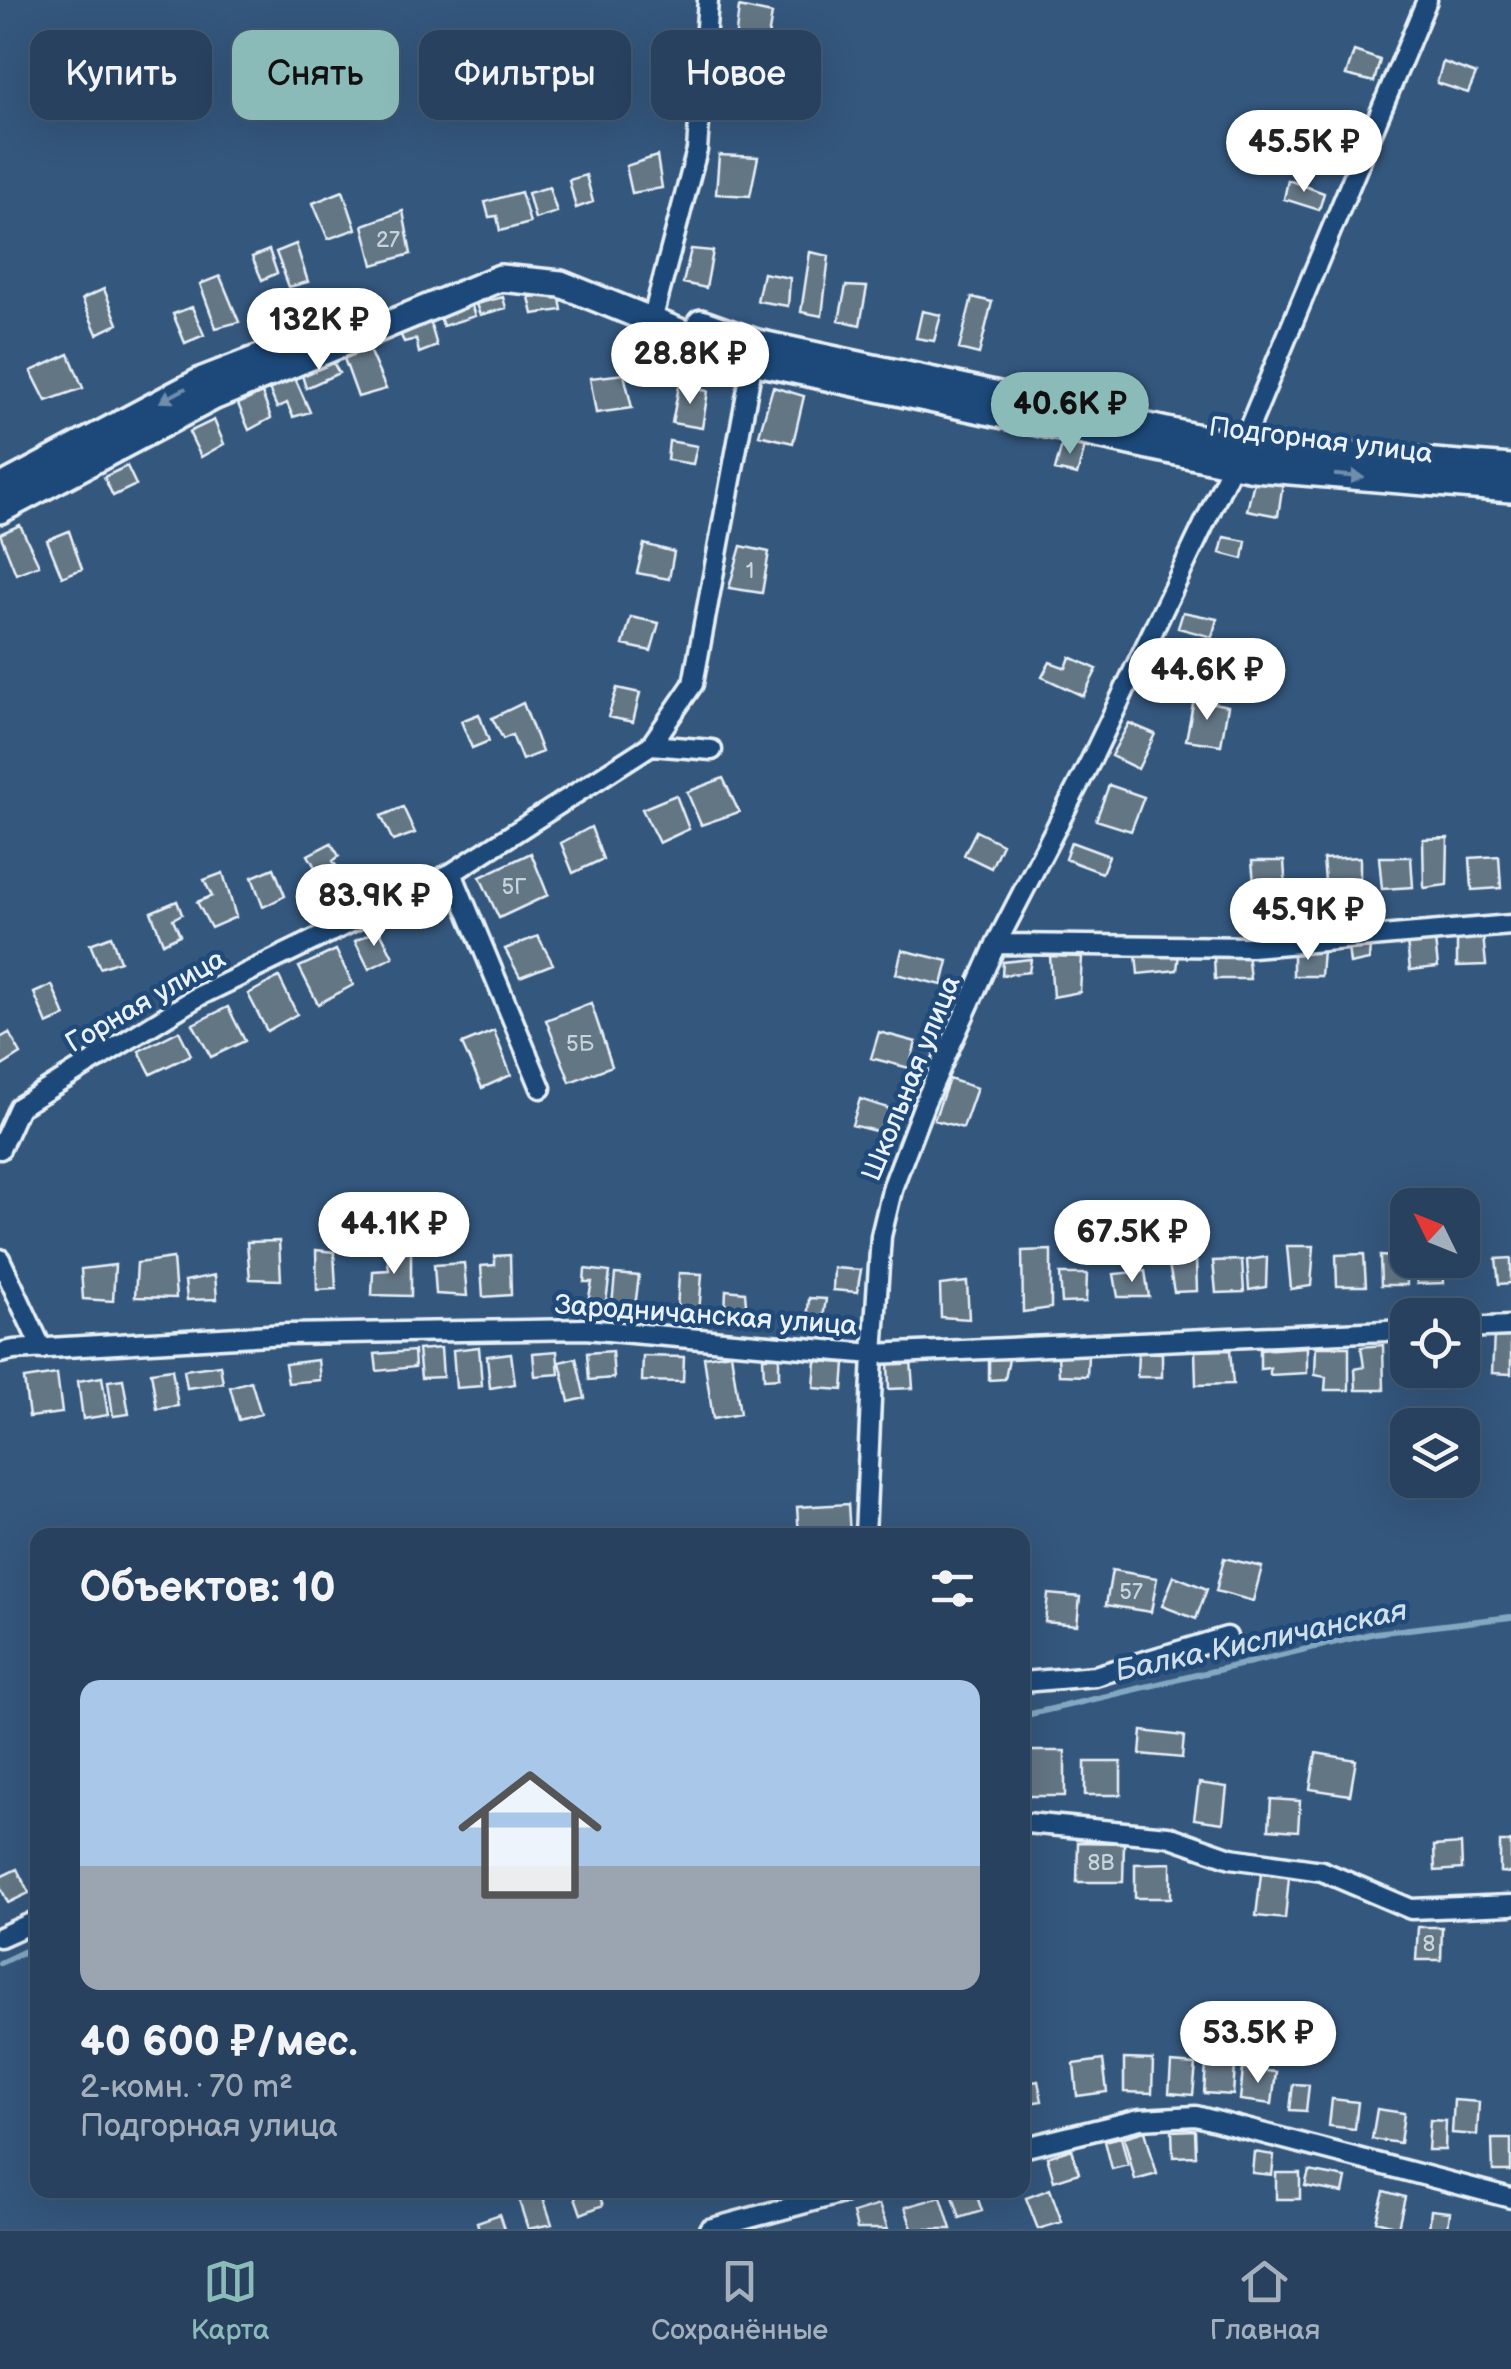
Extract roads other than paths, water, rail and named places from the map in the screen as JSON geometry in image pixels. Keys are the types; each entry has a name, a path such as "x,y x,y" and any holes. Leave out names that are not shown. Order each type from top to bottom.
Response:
{"street":[{"path":"654,314 697,150 708,0"},
{"name":"Школьная улица","path":"864,1528 882,1236 893,1186 925,1102 996,944 1092,760 1237,455 1427,0"},
{"path":"0,488 202,380 504,264 564,272 654,314"},
{"path":"0,510 213,397 500,278 561,284 654,314"},
{"name":"Подгорная улица","path":"654,314 755,352 1237,455 1511,468"},
{"path":"712,750 651,745 693,684 755,352"},
{"name":"Подгорная улица","path":"1237,455 1254,468 1511,489"},
{"name":"Горная улица","path":"0,1150 19,1107 198,996 452,873 651,745"},
{"path":"452,873 541,1088"},
{"path":"996,944 1252,947 1511,925"},
{"path":"0,1259 42,1349"},
{"path":"1480,1327 1511,1326"},
{"name":"Зародничанская улица","path":"0,1353 287,1334 585,1330 873,1354 1390,1331"},
{"path":"1030,1681 1095,1676 1226,1637"},
{"path":"1030,1822 1168,1836 1230,1858 1322,1871 1411,1909 1511,1905"},
{"path":"0,1937 30,1924"},
{"path":"1030,2146 1140,2119 1196,2116 1511,2198"},
{"path":"710,2229 821,2198"},
{"path":"779,2208 785,2229"}],"waterway":[{"name":"Балка Кисличанская","path":"1030,1714 1375,1633 1511,1617"},
{"name":"Балка Кисличанская","path":"0,1963 30,1949"}]}
